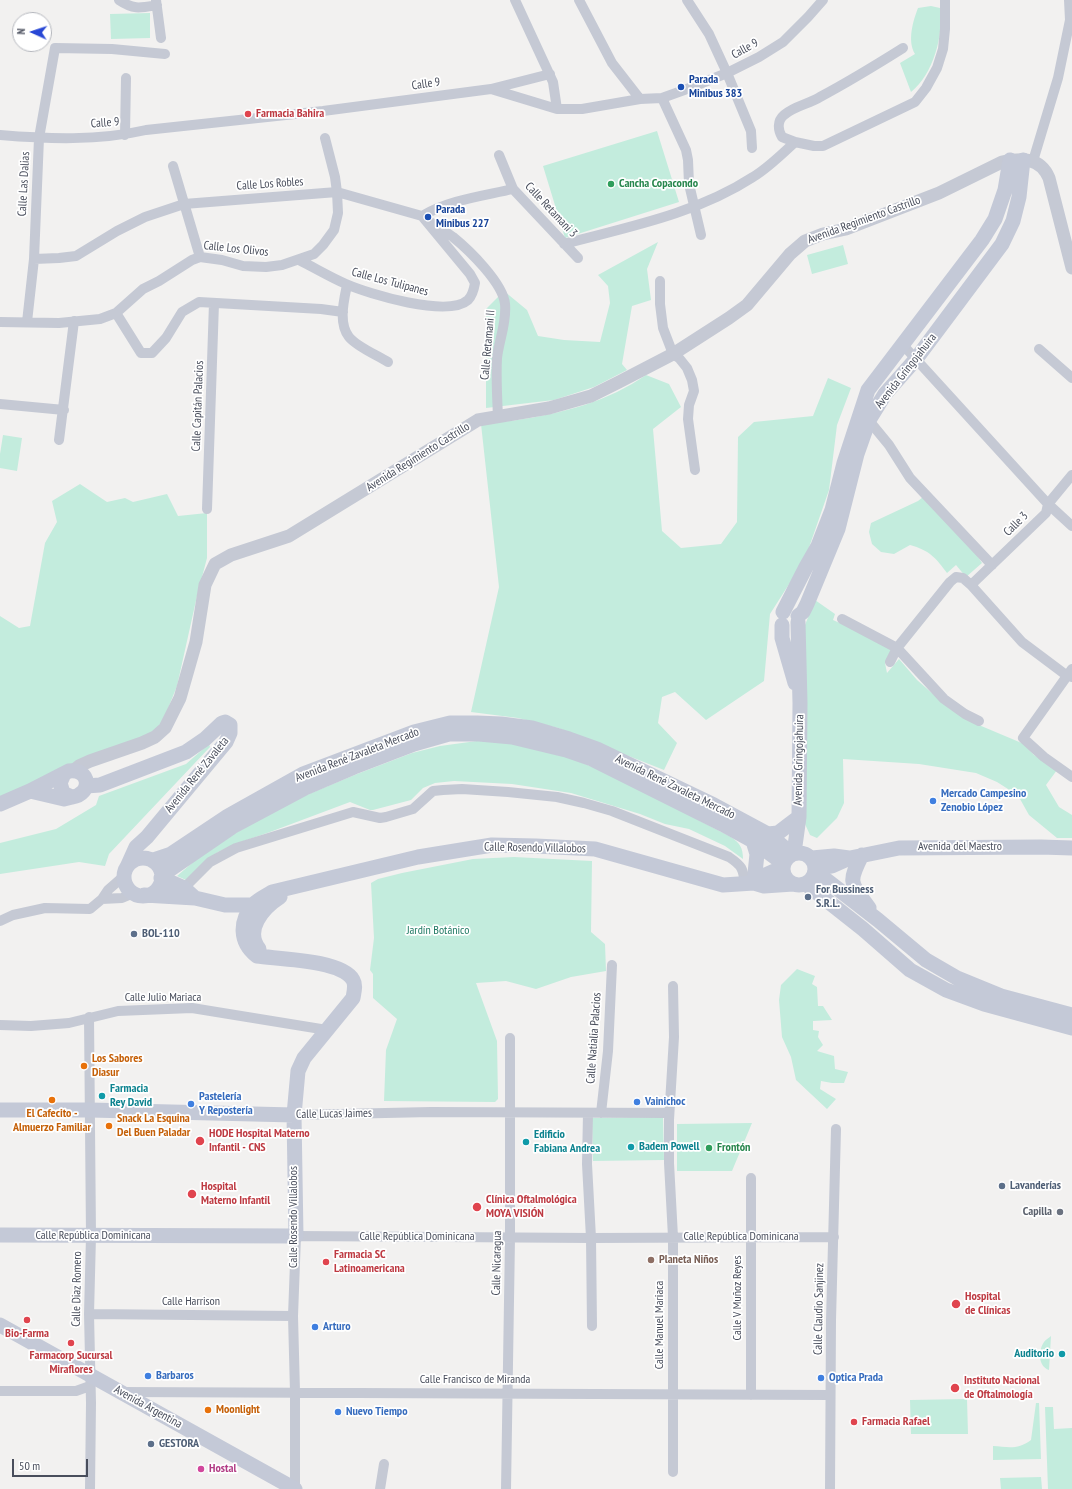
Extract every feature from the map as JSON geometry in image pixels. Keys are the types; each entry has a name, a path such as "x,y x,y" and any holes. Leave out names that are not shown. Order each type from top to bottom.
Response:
{"main road":[{"name":"Avenida Gringojahuira","path":"788,860 799,816 800,703 798,619 807,604 838,529 857,454 865,415 868,390 982,240 995,219 1005,190 1022,160"},
{"name":"Avenida Gringojahuira","path":"800,703 782,638 783,618 806,567 818,546 832,510 844,463 865,415 886,394 916,359 1002,244 1013,221 1019,197 1022,160"},
{"path":"783,618 792,610 795,611 798,619"},
{"name":"Avenida René Zavaleta","path":"86,786 100,785 186,752 205,739 225,722 228,723 231,728 226,742 136,847 125,872"},
{"name":"Avenida René Zavaleta Mercado","path":"125,872 136,859 150,860 171,854 228,816 303,774 414,732 450,723 502,724 532,728 597,749 642,770 768,834 788,860"},
{"name":"Avenida René Zavaleta Mercado","path":"139,894 149,894 157,889 162,877 232,827 307,787 360,764 414,744 449,734 480,734 512,737 566,750 592,760 722,824 788,860"},
{"path":"30,791 64,799 72,797 82,794 86,786 86,779 83,775 69,772 61,778 61,788 63,793 72,797"},
{"name":"Avenida Regimiento Castrillo","path":"0,804 69,772"},
{"name":"Avenida Gringojahuira","path":"799,816 805,832 809,870"},
{"path":"768,834 778,832 799,816"},
{"path":"146,837 145,847 150,860 159,868 162,877 189,893 225,905 254,905"},
{"path":"749,883 757,854 753,841"},
{"name":"Calle Rosendo Villalobos","path":"296,1236 294,1115 298,1070 304,1058 353,998 355,990 354,981 346,971 336,967 321,963 257,956 249,950 244,940 243,927 246,918 254,905 272,892 418,857 492,845 595,849 722,886 749,883 764,886 809,870"},
{"name":"Avenida del Maestro","path":"809,870 832,866 856,857 899,848 1072,848"},
{"path":"809,870 786,878 788,860 803,852 809,870 863,929 910,970 946,990 984,1004 1072,1028"},
{"path":"856,857 852,878 853,884 878,920"},
{"name":"Calle Rosendo Villalobos","path":"749,883 788,860"},
{"path":"809,870 878,920 926,960 957,978 1002,996 1072,1016"},
{"path":"125,872 126,884 139,894 189,893"},
{"name":"Calle Rosendo Villalobos","path":"271,958 259,949 254,942 253,932 258,920 272,902 292,888"},
{"path":"225,905 243,927"},
{"name":"Calle Lucas Jaimes","path":"0,1110 90,1110 294,1115"},
{"name":"Calle República Dominicana","path":"0,1235 296,1236"},
{"name":"Avenida Argentina","path":"0,1325 22,1344"},
{"name":"Avenida Argentina","path":"0,1337 22,1344 209,1446 295,1489"},
{"name":"Avenida Argentina","path":"209,1446 277,1489"}],"street":[{"path":"119,0 129,7 137,8 157,2 161,38"},
{"path":"515,0 550,74 553,82 557,109"},
{"path":"579,0 612,64 640,99"},
{"path":"687,0 709,34 727,73 751,131 752,148"},
{"name":"Calle 9","path":"0,136 80,138 125,135 146,130 315,112 491,89 557,109 582,109 640,99 662,98 727,73 759,57 783,42 823,0"},
{"path":"903,48 819,98 792,109 783,116 780,122 779,132 782,137 795,142 814,146 823,146 915,102 926,88 937,68 943,49 946,29 945,0"},
{"path":"1069,0 1071,19 1052,97 1022,160 1046,170 1072,268"},
{"name":"Calle Las Dalias","path":"27,322 34,259 39,138 55,48 112,49 165,54"},
{"path":"491,89 550,74"},
{"path":"125,135 126,78"},
{"path":"662,98 686,150 689,184 701,235"},
{"name":"Calle Los Olivos","path":"0,322 59,323 100,319 116,313 143,289 159,281 192,260 200,257 222,260 243,266 266,267 282,266 314,254 334,230 338,213 337,192 325,138"},
{"path":"564,244 656,220 694,206 735,188 755,176 795,142"},
{"name":"Calle Retamani 3","path":"499,155 513,189 578,258"},
{"name":"Avenida Regimiento Castrillo","path":"69,772 90,761 142,743 155,737 165,728 180,698 196,642 205,585 215,564 231,555 288,536 402,468 478,420 549,408 591,396 673,354 729,318 747,304 790,254 805,241 823,234 846,229 939,193 1002,162 1022,160"},
{"path":"173,166 200,257"},
{"path":"422,216 434,209 450,204 513,189"},
{"name":"Calle Los Robles","path":"34,259 76,256 117,231 145,217 184,204 337,192 422,216"},
{"name":"Calle Los Tulipanes","path":"299,260 347,284 412,304 436,307 451,306 463,303 468,299 473,291 475,283 470,274 422,216"},
{"name":"Calle Retamani II","path":"422,216 452,236 461,244 483,266 500,288 505,303 504,318 497,357 498,416"},
{"path":"968,259 983,271"},
{"path":"660,281 660,304 663,328 673,354 679,358 687,368 692,380 694,391 688,420 694,470"},
{"path":"347,284 343,312 344,325 348,335 354,342 388,362"},
{"path":"116,313 141,353 152,353 166,338 182,312 198,302 321,309 343,312"},
{"name":"Calle Capitán Palacios","path":"207,509 214,303"},
{"path":"59,440 64,410 74,321"},
{"path":"903,345 1048,504 1072,526"},
{"path":"1039,349 1072,378"},
{"path":"0,404 64,410"},
{"path":"865,415 889,446 910,478 992,565"},
{"name":"Calle 3","path":"971,585 1046,513 1048,504 1072,475"},
{"path":"890,662 897,648 950,582 956,577 963,578 1022,642 1070,674 1023,738 1044,757 1072,777"},
{"path":"842,619 897,648 944,699 965,714 979,721"},
{"path":"189,893 210,862 241,846 352,812 380,818 386,817 413,809 433,791 462,789 557,797 612,811 729,857 738,863 749,883"},
{"path":"0,921 13,914 45,908 90,909 102,899 108,890 125,872"},
{"path":"102,899 122,898 139,894"},
{"name":"Calle Natialia Palacios","path":"601,1113 608,1051 612,965"},
{"name":"Calle Manuel Mariaca","path":"673,986 674,1037 669,1113 669,1163 673,1237 673,1472"},
{"name":"Calle Julio Mariaca","path":"0,1025 31,1026 69,1022 118,1011 192,1008 327,1030"},
{"name":"Calle Diaz Romero","path":"89,1017 91,1236 89,1314 90,1489"},
{"name":"Calle Nicaragua","path":"506,1489 510,1238 510,1038"},
{"name":"Calle Lucas Jaimes","path":"294,1115 431,1112 669,1113"},
{"path":"588,1113 587,1164 591,1238 592,1326"},
{"name":"Calle Claudio Sanjinez","path":"830,1489 830,1395 836,1129"},
{"name":"Calle V Muñoz Reyes","path":"750,1395 751,1178"},
{"name":"Calle República Dominicana","path":"296,1236 510,1238 834,1237"},
{"name":"Calle Rosendo Villalobos","path":"295,1489 293,1316 296,1236"},
{"name":"Calle Harrison","path":"89,1314 293,1316"},
{"path":"0,1390 76,1391 89,1380"},
{"name":"Calle Francisco de Miranda","path":"118,1396 295,1392 830,1395"},
{"path":"380,1489 384,1464"}],"green space":[{"path":"931,6 940,8 941,19 938,42 931,65 919,85 911,92 900,63 915,54 911,43 911,37 914,19 918,8"},
{"path":"150,13 150,38 111,39 110,14"},
{"name":"Cancha Copacondo","path":"657,131 679,202 565,238 543,166"},
{"path":"658,242 647,269 651,300 632,306 622,364 627,370 594,387 554,400 486,408 486,309 504,291 527,310 538,336 564,340 600,342 610,303 608,286 598,275"},
{"path":"843,245 848,264 812,274 807,255"},
{"path":"646,375 669,384 681,407 653,429 662,531 681,548 721,544 737,522 738,437 754,422 813,416 828,378 851,388 837,425 829,490 805,559 770,614 764,681 706,720 675,692 662,697 658,723 677,743 664,770 558,728 518,718 471,712 499,587 481,424 516,420 568,410 617,392"},
{"path":"3,435 22,438 17,471 0,468 0,454"},
{"path":"80,484 107,502 125,498 133,502 167,494 178,516 207,513 207,558 177,686 163,721 153,732 0,801 0,616 19,628 30,626 45,543 57,522 52,501"},
{"path":"923,497 973,549 982,563 966,577 956,565 947,573 932,555 917,547 910,545 894,554 881,552 872,544 869,532 871,523 918,501"},
{"path":"815,600 835,614 833,620 868,636 891,650 885,663 887,673 899,659 917,680 949,708 967,720 1024,744 1034,755 1057,770 1046,785 1059,807 1072,815 1072,838 1057,838 1029,815 1020,799 1008,789 997,782 976,773 919,764 843,759 844,803 837,818 817,838 810,835 805,824 803,630"},
{"path":"484,740 519,744 568,757 612,775 731,837 737,841 740,846 743,859 725,846 689,829 665,824 640,814 571,793 512,784 454,781 435,783 423,788 411,800 373,810 350,802 235,844 218,852 204,862 186,880 177,876 199,857 225,839 292,801 412,753 440,746"},
{"path":"209,744 210,747 109,854 105,866 79,862 0,874 0,843 56,829 96,805 99,796 186,764"},
{"name":"Jardín Botánico","path":"514,857 592,861 591,932 605,944 606,971 571,977 536,989 506,981 476,983 497,1041 498,1099 495,1102 384,1101 386,1050 397,1019 373,998 373,974 370,970 374,938 371,883 378,879 402,873 473,859"},
{"path":"797,969 815,976 812,984 817,987 818,1006 823,1006 832,1020 813,1021 813,1030 819,1031 818,1037 823,1045 817,1051 834,1056 835,1069 848,1072 844,1083 821,1081 820,1089 836,1099 827,1109 796,1080 791,1057 782,1037 779,1000 781,985"},
{"path":"663,1117 664,1160 593,1161 592,1118"},
{"name":"Frontón","path":"752,1123 732,1171 677,1171 677,1124"},
{"path":"1051,1336 1049,1370 1045,1368 1041,1362 1040,1354 1045,1340"},
{"path":"967,1399 968,1434 911,1434 910,1400"},
{"path":"1036,1403 1039,1403 1041,1459 993,1460 993,1446 1017,1447 1031,1440"},
{"path":"1045,1407 1053,1407 1054,1429 1072,1428 1072,1489 1048,1489"},
{"path":"1041,1477 1042,1489 1001,1489 1000,1478"}],"place":[{"name":"Parada Minibus 383","path":"681,87"},
{"name":"Farmacia Bahira","path":"248,114"},
{"name":"Cancha Copacondo","path":"611,184"},
{"name":"Parada Minibus 227","path":"428,217"},
{"name":"Mercado Campesino Zenobio López","path":"933,801"},
{"name":"For Bussiness S.R.L.","path":"808,897"},
{"name":"BOL-110","path":"134,934"},
{"name":"Los Sabores Diasur","path":"84,1066"},
{"name":"Farmacia Rey David","path":"102,1096"},
{"name":"El Cafecito - Almuerzo Familiar","path":"52,1100"},
{"name":"Vainichoc","path":"637,1102"},
{"name":"Pastelería Y Repostería","path":"191,1104"},
{"name":"Snack La Esquina Del Buen Paladar","path":"109,1126"},
{"name":"HODE Hospital Materno Infantil - CNS","path":"200,1141"},
{"name":"Edificio Fabiana Andrea","path":"526,1142"},
{"name":"Badem Powell","path":"631,1147"},
{"name":"Frontón","path":"709,1148"},
{"name":"Lavanderías","path":"1002,1186"},
{"name":"Hospital Materno Infantil","path":"192,1194"},
{"name":"Clínica Oftalmológica MOYA VISIÓN","path":"477,1207"},
{"name":"Capilla","path":"1060,1212"},
{"name":"Planeta Niños","path":"651,1260"},
{"name":"Farmacia SC Latinoamericana","path":"326,1262"},
{"name":"Hospital de Clínicas","path":"956,1304"},
{"name":"Bio-Farma","path":"27,1320"},
{"name":"Arturo","path":"315,1327"},
{"name":"Farmacorp Sucursal Miraflores","path":"71,1343"},
{"name":"Auditorio","path":"1062,1354"},
{"name":"Barbaros","path":"148,1376"},
{"name":"Optica Prada","path":"821,1378"},
{"name":"Instituto Nacional de Oftalmología","path":"955,1388"},
{"name":"Moonlight","path":"208,1410"},
{"name":"Nuevo Tiempo","path":"338,1412"},
{"name":"Farmacia Rafael","path":"854,1422"},
{"name":"GESTORA","path":"151,1444"},
{"name":"Hostal","path":"201,1469"}]}
